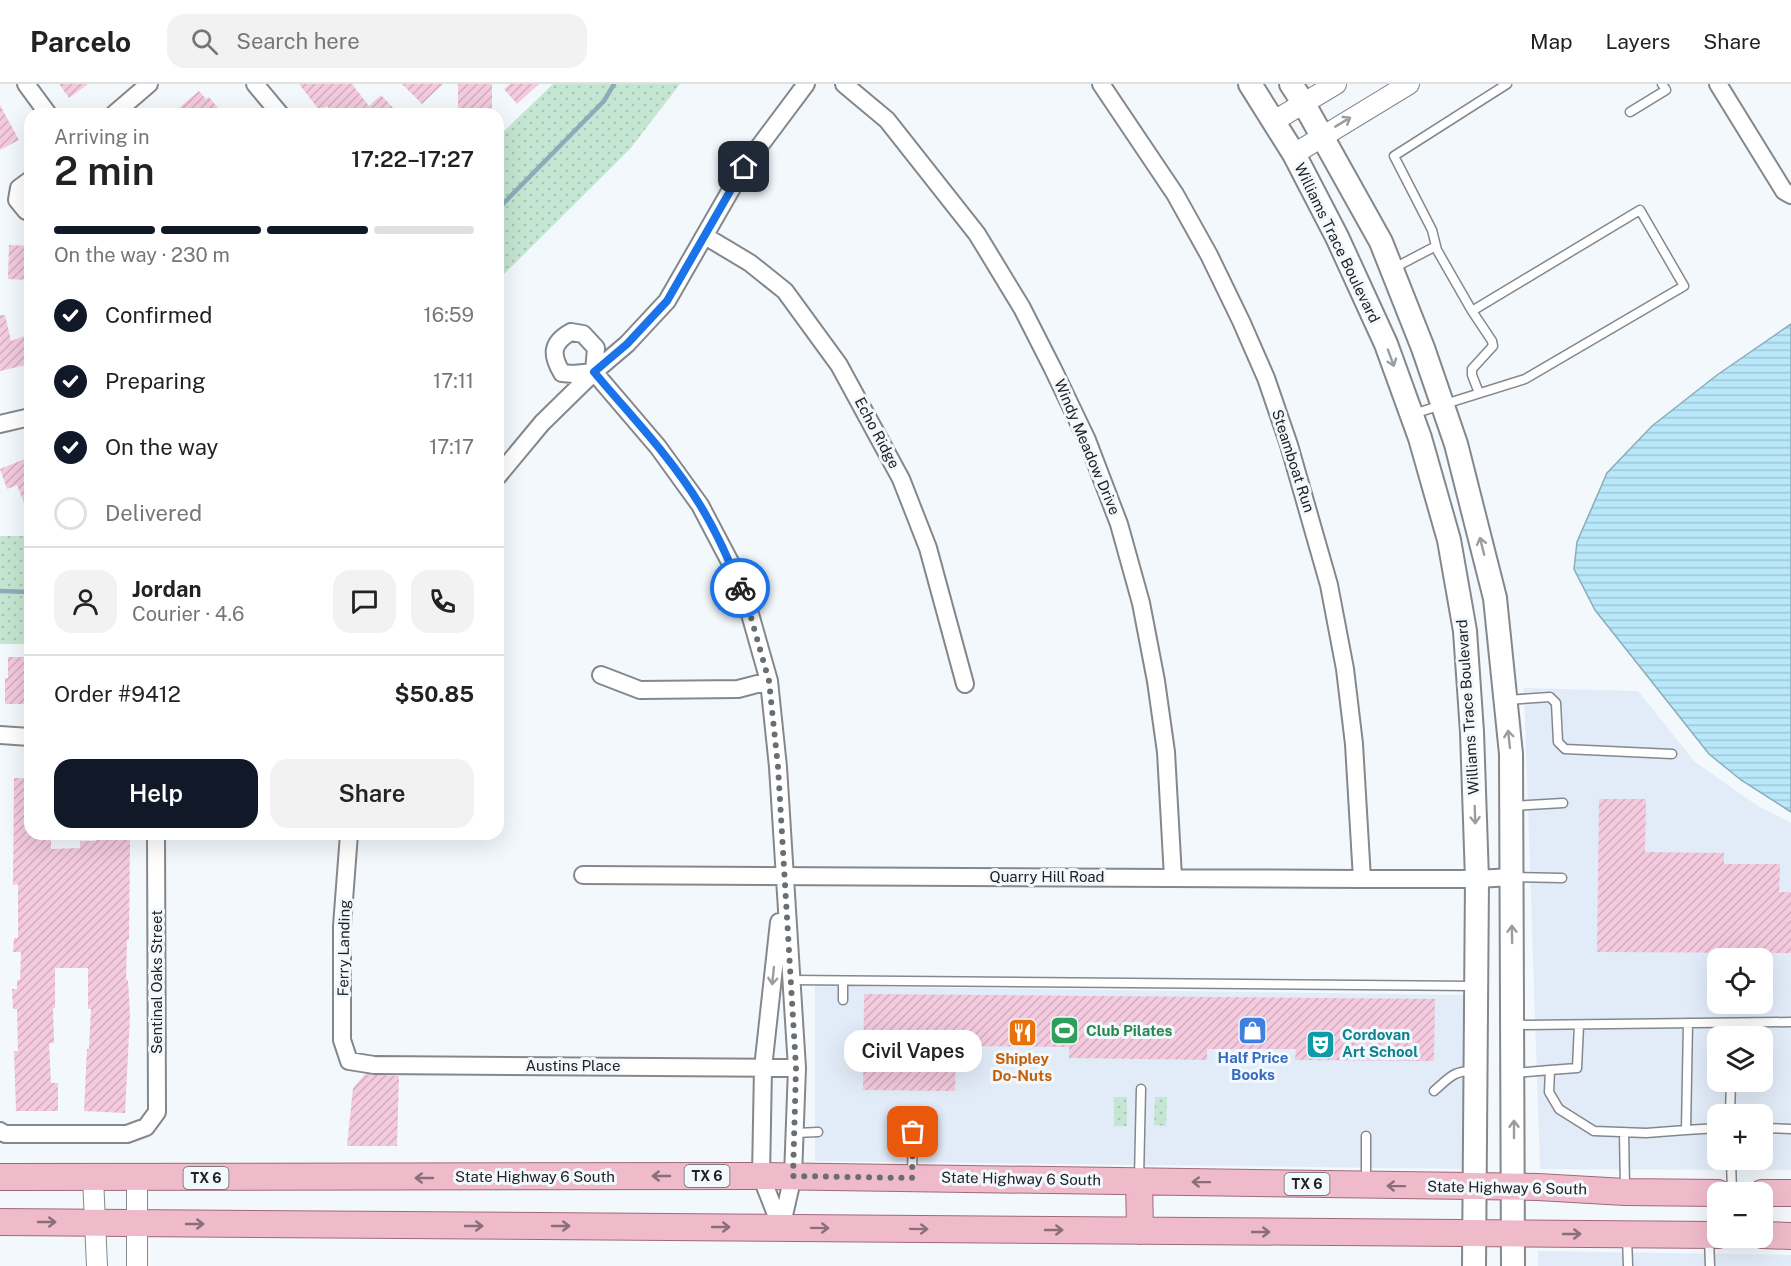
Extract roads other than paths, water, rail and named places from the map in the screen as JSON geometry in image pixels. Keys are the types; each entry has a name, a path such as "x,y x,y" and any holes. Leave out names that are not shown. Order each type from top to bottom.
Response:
{"main road":[{"name":"Williams Trace Boulevard","path":"1250,84 1294,154 1347,258 1386,344 1420,438 1449,540 1466,631 1472,732 1477,879 1474,1266"},
{"path":"1291,84 1380,242 1424,348 1456,444 1495,598 1511,754 1513,1266"},
{"name":"State Highway 6 South","path":"0,1177 793,1176 1707,1192"},
{"path":"1139,1181 1140,1231"},
{"path":"1773,1193 1791,1193"},
{"path":"0,1222 1514,1233 1628,1253 1707,1236"},
{"path":"1773,1235 1791,1236"}],"street":[{"path":"26,84 44,108"},
{"path":"121,108 149,84"},
{"path":"255,84 275,108"},
{"path":"504,469 542,423 594,372 627,344 667,301 744,167 806,84"},
{"name":"Windy Meadow Drive","path":"844,84 887,120 976,234 1022,308 1087,440 1119,525 1141,603 1156,681 1166,752 1173,877"},
{"name":"Steamboat Run","path":"1101,84 1175,194 1209,255 1266,378 1289,445 1329,585 1345,669 1354,744 1362,879"},
{"path":"1274,121 1336,84"},
{"path":"1294,154 1409,84"},
{"path":"1718,84 1784,191 1791,195"},
{"path":"24,185 20,188 17,200 24,209"},
{"name":"Echo Ridge","path":"705,236 750,263 785,291 840,365 901,479 928,548 965,684"},
{"path":"594,372 658,447 700,505 730,561 750,614 769,681 778,767 796,1068 793,1176 781,1228"},
{"path":"0,423 24,418"},
{"path":"601,675 640,690 738,689 769,681"},
{"path":"0,735 24,737"},
{"name":"Sentinal Oaks Street","path":"0,1131 5,1134 127,1134 146,1127 157,1112 156,840"},
{"name":"Ferry Landing","path":"349,840 342,926 342,1040 349,1062"},
{"name":"Quarry Hill Road","path":"583,875 1362,879 1512,877"},
{"path":"781,1228 761,1176 763,1068 784,876"},
{"name":"Austins Place","path":"349,1062 374,1065 796,1068"},
{"path":"93,1178 97,1266"},
{"path":"136,1178 137,1266"}],"lane":[{"path":"1479,393 1472,369 1492,346 1492,341 1472,311 1436,246 1432,230 1394,156 1507,84"},
{"path":"1630,112 1666,90 1662,84"},
{"path":"1412,414 1526,379 1684,286 1640,210 1472,311"},
{"path":"1391,269 1436,246"},
{"path":"1505,700 1550,698 1556,703 1558,742 1565,749 1672,754"},
{"path":"1511,806 1563,803"},
{"path":"1512,877 1562,878"},
{"path":"791,980 1477,986"},
{"path":"843,981 843,1000"},
{"path":"1686,1130 1688,1023"},
{"path":"1513,1025 1791,1023"},
{"path":"1514,1073 1577,1068 1579,1025"},
{"path":"1550,1070 1549,1092 1559,1109 1594,1131 1646,1133 1707,1129"},
{"path":"1434,1091 1453,1074 1461,1071 1476,1071"},
{"path":"1139,1181 1141,1089"},
{"path":"1773,1128 1791,1129"},
{"path":"795,1133 818,1132"},
{"path":"912,1178 913,1132"},
{"path":"1624,1132 1625,1192"},
{"path":"1366,1136 1366,1185"},
{"path":"1710,1266 1712,1248"},
{"path":"1621,1266 1628,1253"}],"water":[{"path":"1791,324 1791,812 1741,780 1709,754 1595,610 1574,569 1577,542 1607,473 1652,426 1717,375"}],"waterway":[{"path":"504,203 604,101 614,84"},
{"path":"0,591 24,592"}],"place":[{"name":"Club Pilates","path":"1065,1031"},
{"name":"Half Price Books","path":"1253,1031"},
{"name":"Shipley Do-Nuts","path":"1022,1032"},
{"name":"Cordovan Art School","path":"1321,1044"},
{"name":"Civil Vapes","path":"913,1132"}]}
